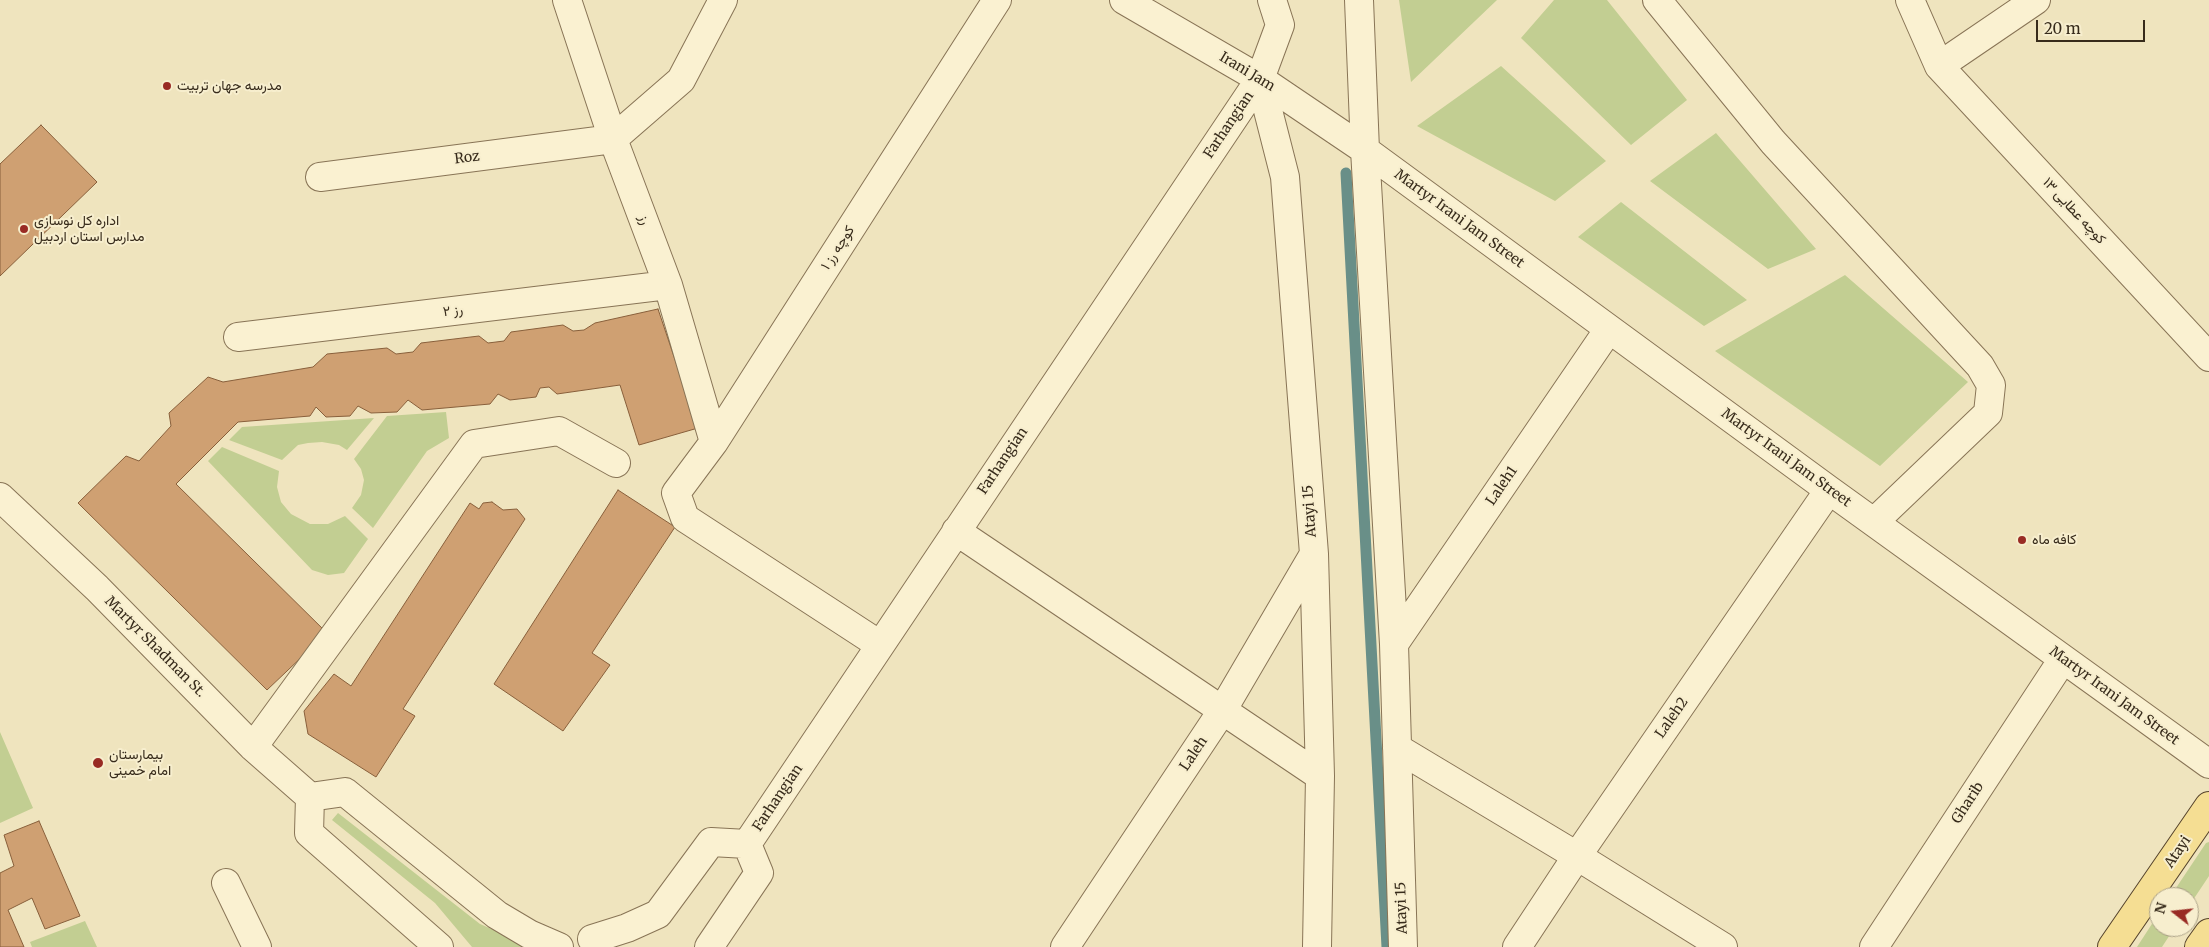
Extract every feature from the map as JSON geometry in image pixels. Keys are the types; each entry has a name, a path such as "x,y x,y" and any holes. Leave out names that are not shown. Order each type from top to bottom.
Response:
{"main road":[{"name":"Atayi","path":"2112,947 2209,806"},
{"path":"2200,947 2209,933"}],"street":[{"name":"رز","path":"567,0 614,139 668,285 714,442"},
{"path":"614,139 681,80 723,0"},
{"name":"کوچه رز ۱","path":"880,645 686,518 676,493 714,442 997,0"},
{"name":"Irani Jam","path":"1124,0 1260,79 1365,150"},
{"name":"Farhangian","path":"747,844 1260,79 1280,25 1272,0"},
{"name":"Atayi 15","path":"1359,0 1365,150 1394,644 1403,947"},
{"path":"1657,0 1773,142 1980,366 1991,385 1988,413 1874,522"},
{"name":"کوچه عطایی ۱۳","path":"1910,0 1939,66 2209,357"},
{"path":"1939,66 2036,0"},
{"name":"Atayi 15","path":"1260,79 1285,177 1314,554 1320,776 1317,947"},
{"name":"Roz","path":"320,177 614,139"},
{"name":"Martyr Irani Jam Street","path":"1365,150 1829,490 2209,764"},
{"name":"رز ۲","path":"238,337 668,285"},
{"name":"Laleh1","path":"1394,644 1609,329"},
{"path":"253,746 474,444 559,431 616,463"},
{"name":"Laleh2","path":"1517,947 1577,856 1829,490"},
{"name":"Martyr Shadman St.","path":"0,497 97,588 253,746 310,797"},
{"path":"956,531 1222,712 1320,776"},
{"name":"Laleh","path":"1065,947 1222,712 1314,554"},
{"name":"Gharib","path":"1874,947 2063,659"},
{"path":"1396,748 1577,856 1724,947"},
{"path":"439,947 309,833 310,797 345,792 497,914 529,934 558,947"},
{"path":"566,947 627,928 658,914 711,842 747,844 759,873 709,947"},
{"path":"226,882 257,947"},
{"path":"592,939 623,940 640,947"}],"green space":[{"path":"1399,0 1497,0 1411,82"},
{"path":"1554,0 1607,0 1687,100 1631,145 1521,38"},
{"path":"1501,66 1606,161 1555,201 1417,126"},
{"path":"1716,133 1816,249 1768,269 1650,181"},
{"path":"1621,202 1747,300 1704,326 1578,237"},
{"path":"1845,275 1968,382 1880,466 1715,351"},
{"path":"446,412 449,438 427,451 373,528 352,508 361,495 364,480 361,469 354,459 387,416"},
{"path":"374,418 347,450 339,445 322,442 308,443 298,445 282,460 229,440 242,427"},
{"path":"222,447 279,471 277,487 281,502 291,514 310,524 328,524 345,516 368,539 344,573 328,575 312,570 208,461"},
{"path":"0,732 33,808 0,823"},
{"path":"338,813 480,924 533,947 472,947 435,903 332,820"},
{"path":"2209,842 2209,876 2199,891 2199,887 2177,887 2206,843"},
{"path":"85,921 97,947 32,947 30,942"},
{"path":"2149,928 2149,937 2168,937 2162,947 2137,947"}],"building":[{"name":"اداره کل نوسازی مدارس استان اردبیل","path":"41,125 97,182 0,276 0,164"},
{"path":"658,309 698,428 639,445 620,385 557,394 549,387 540,388 536,397 510,400 498,394 490,404 422,410 408,400 397,412 371,413 358,406 350,416 326,417 316,407 310,416 238,422 176,484 327,633 267,690 78,503 126,456 139,461 171,426 169,413 208,377 223,382 313,367 327,354 387,348 396,354 413,352 421,343 479,336 488,343 504,341 511,332 563,325 573,331 584,330 595,323"},
{"path":"618,490 675,527 592,653 610,665 563,731 494,684"},
{"path":"492,502 503,510 517,509 525,519 403,709 415,716 376,777 308,734 304,711 334,674 351,686 470,503 479,509 483,503"},
{"path":"39,821 80,916 45,929 32,898 8,910 24,947 0,947 0,873 14,866 4,835"}],"waterway":[{"path":"1346,173 1387,947"}],"place":[{"name":"مدرسه جهان تربیت","path":"167,86"},
{"name":"اداره کل نوسازی مدارس استان اردبیل","path":"24,229"},
{"name":"کافه ماه","path":"2022,540"},
{"name":"بیمارستان امام خمینی","path":"98,763"}]}
